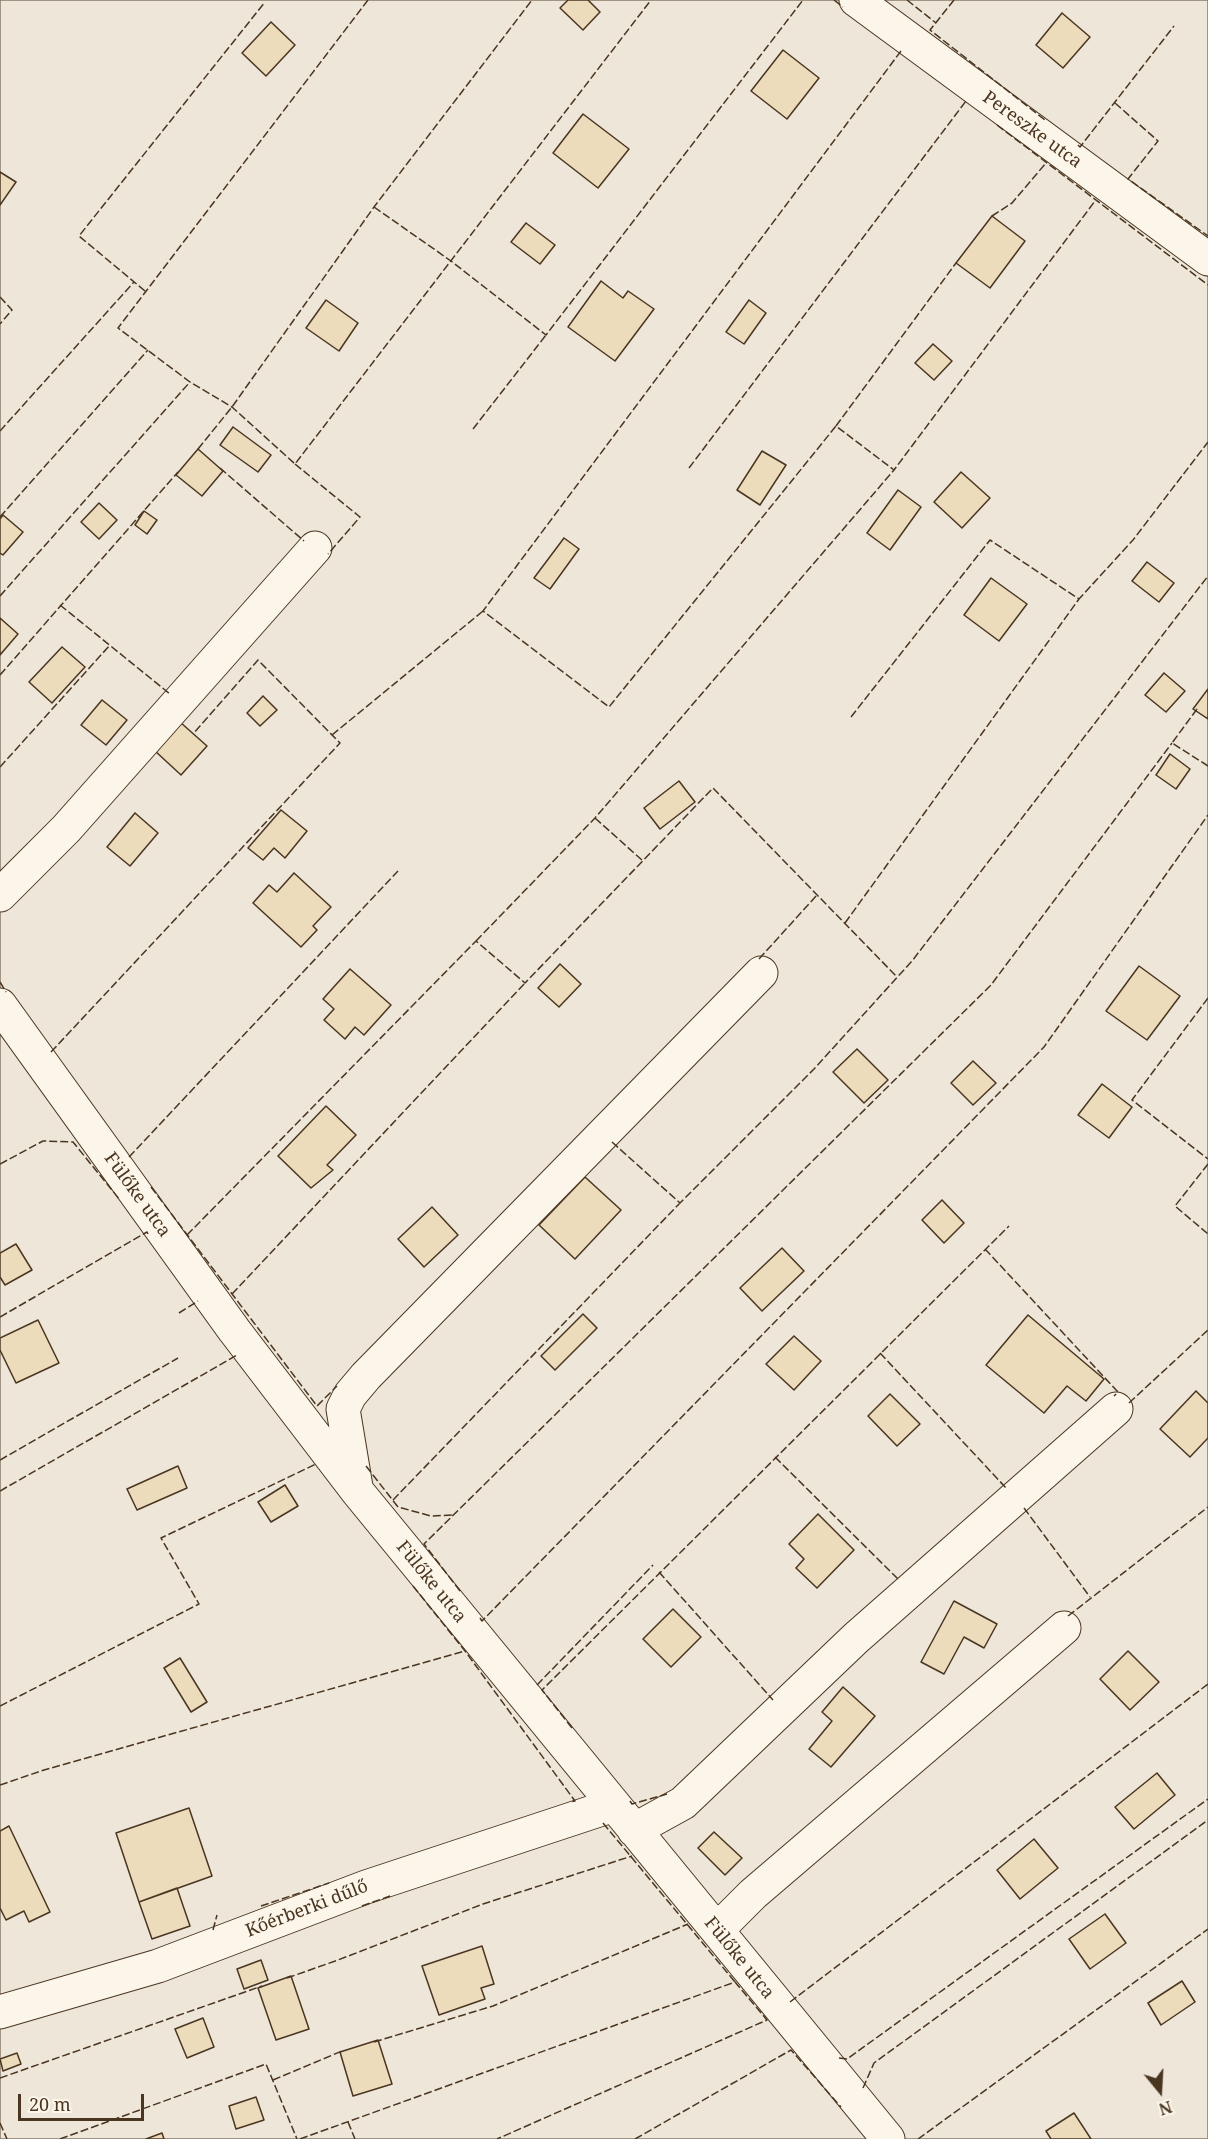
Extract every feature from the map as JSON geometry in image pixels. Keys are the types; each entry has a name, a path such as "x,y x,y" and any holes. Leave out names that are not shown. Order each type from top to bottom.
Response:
{"street":[{"name":"Pereszke utca","path":"856,0 1208,259"},
{"path":"0,895 66,829 315,548"},
{"path":"357,1491 343,1409 350,1395 761,973"},
{"name":"Fülőke utca","path":"0,1005 234,1330 357,1491 888,2139"},
{"path":"634,1830 683,1803 856,1638 1116,1409"},
{"path":"717,1930 753,1894 1064,1628"},
{"name":"Kőérberki dűlő","path":"0,2012 158,1966 366,1887 614,1805"}],"shaded area":[{"path":"0,0 1208,0 1208,2139 0,2139"}],"building":[{"path":"568,0 588,0 600,12 583,30 560,8"},
{"path":"1062,13 1090,37 1063,68 1036,45"},
{"path":"271,22 295,45 266,76 242,53"},
{"path":"783,50 819,78 787,119 751,91"},
{"path":"583,114 629,149 598,188 553,153"},
{"path":"0,172 16,182 0,205"},
{"path":"992,216 1025,241 990,288 956,263"},
{"path":"526,223 555,245 540,264 511,242"},
{"path":"601,281 623,298 628,291 654,309 615,361 568,327"},
{"path":"326,300 358,323 339,351 306,328"},
{"path":"749,300 766,313 744,344 726,332"},
{"path":"933,344 952,361 934,380 915,363"},
{"path":"233,427 271,455 258,472 220,445"},
{"path":"198,449 223,471 202,496 176,475"},
{"path":"762,451 786,465 760,505 737,490"},
{"path":"961,472 990,498 962,528 934,502"},
{"path":"898,490 921,507 890,550 867,533"},
{"path":"99,503 117,520 99,539 81,522"},
{"path":"144,511 157,520 147,534 135,525"},
{"path":"3,515 23,532 3,555 0,553 0,519"},
{"path":"564,538 579,549 550,589 534,578"},
{"path":"1147,562 1174,583 1159,602 1132,581"},
{"path":"991,578 1027,604 999,641 964,615"},
{"path":"0,618 18,634 0,655"},
{"path":"62,647 85,667 52,703 29,682"},
{"path":"1164,673 1185,691 1166,712 1145,695"},
{"path":"1208,689 1208,719 1193,709"},
{"path":"263,696 277,710 260,726 247,713"},
{"path":"102,700 127,720 106,745 81,725"},
{"path":"180,722 207,746 181,775 154,750"},
{"path":"1170,754 1190,769 1176,789 1156,775"},
{"path":"679,781 695,802 660,829 644,808"},
{"path":"281,810 307,831 285,858 274,848 263,860 248,848"},
{"path":"135,813 158,833 130,866 107,847"},
{"path":"294,873 331,907 313,926 317,930 301,947 253,903 269,885 277,892"},
{"path":"560,964 581,984 559,1007 538,988"},
{"path":"1139,966 1180,996 1147,1040 1106,1011"},
{"path":"350,969 391,1005 364,1035 355,1027 345,1039 324,1020 334,1009 323,999"},
{"path":"857,1049 888,1080 864,1103 833,1072"},
{"path":"973,1061 996,1083 973,1105 951,1083"},
{"path":"1102,1084 1132,1107 1109,1138 1078,1115"},
{"path":"326,1106 356,1135 327,1165 333,1170 311,1188 278,1156"},
{"path":"585,1177 621,1210 575,1259 539,1225"},
{"path":"942,1200 964,1223 944,1243 922,1220"},
{"path":"432,1207 458,1235 424,1267 398,1239"},
{"path":"16,1244 32,1270 5,1285 0,1277 0,1253"},
{"path":"782,1248 804,1271 762,1311 740,1288"},
{"path":"583,1314 597,1328 555,1370 541,1356"},
{"path":"1028,1315 1104,1379 1086,1401 1067,1386 1044,1413 986,1365"},
{"path":"38,1320 59,1363 16,1383 0,1350 0,1338"},
{"path":"794,1336 821,1361 794,1390 766,1364"},
{"path":"1196,1391 1208,1403 1208,1438 1190,1457 1160,1429"},
{"path":"890,1394 920,1424 897,1446 868,1416"},
{"path":"178,1466 187,1488 137,1510 127,1489"},
{"path":"285,1485 298,1506 271,1522 258,1502"},
{"path":"818,1514 854,1550 817,1588 796,1568 804,1559 789,1544"},
{"path":"954,1601 997,1624 984,1648 964,1637 944,1674 921,1662"},
{"path":"673,1609 701,1637 671,1667 643,1639"},
{"path":"1128,1651 1159,1682 1130,1710 1100,1679"},
{"path":"180,1658 207,1702 191,1712 164,1668"},
{"path":"843,1687 875,1716 831,1767 809,1749 832,1721 822,1712"},
{"path":"1157,1773 1175,1795 1134,1829 1115,1807"},
{"path":"189,1808 212,1876 139,1902 116,1833"},
{"path":"9,1826 50,1912 29,1922 24,1911 6,1920 0,1908 0,1831"},
{"path":"714,1832 742,1858 725,1875 698,1848"},
{"path":"1034,1839 1058,1868 1020,1899 997,1870"},
{"path":"177,1888 190,1926 152,1939 139,1902"},
{"path":"1105,1914 1126,1943 1090,1969 1069,1939"},
{"path":"482,1946 494,1984 481,1988 485,1999 439,2015 422,1966"},
{"path":"261,1960 268,1980 244,1989 237,1969"},
{"path":"291,1976 309,2029 276,2040 258,1988"},
{"path":"1182,1981 1195,2002 1161,2025 1148,2003"},
{"path":"203,2018 214,2047 187,2058 175,2029"},
{"path":"378,2040 392,2084 353,2096 340,2052"},
{"path":"17,2053 21,2064 3,2071 0,2059"},
{"path":"256,2097 264,2120 236,2129 229,2106"},
{"path":"1074,2113 1091,2139 1051,2139 1046,2131"},
{"path":"162,2133 164,2139 146,2139"}],"fence":[{"path":"368,0 118,328 190,382 232,407 295,464 651,0"},
{"path":"198,449 232,407 374,207 532,0"},
{"path":"374,207 451,261 546,335 803,0"},
{"path":"834,0 843,7"},
{"path":"907,0 936,23"},
{"path":"954,0 930,30 1045,120"},
{"path":"145,291 79,236 265,2"},
{"path":"1078,145 1080,147 1174,26"},
{"path":"901,51 483,611 609,707 836,426 894,470 1095,201"},
{"path":"689,468 966,101"},
{"path":"1115,103 1158,141 1128,179 1208,236"},
{"path":"997,125 1208,285"},
{"path":"992,216 1012,203 1046,163"},
{"path":"836,426 956,263"},
{"path":"0,431 134,282"},
{"path":"0,297 12,310 0,324"},
{"path":"473,429 546,335"},
{"path":"0,517 148,350"},
{"path":"0,596 190,382"},
{"path":"851,717 990,540 1079,599 1133,540 1208,442"},
{"path":"295,464 360,517 328,554"},
{"path":"220,468 304,541"},
{"path":"476,941 595,818 894,470"},
{"path":"0,675 178,472"},
{"path":"612,1142 680,1203 814,1069 912,961 1208,576"},
{"path":"845,923 1079,599"},
{"path":"60,605 170,694"},
{"path":"332,735 483,611"},
{"path":"0,767 110,645"},
{"path":"51,1052 340,743 258,660 193,734"},
{"path":"1197,709 1172,743 1208,766"},
{"path":"460,1591 424,1544 991,985 1172,743"},
{"path":"187,1235 476,941 525,983 713,788 897,977"},
{"path":"480,1618 482,1621 1044,1047 1208,815"},
{"path":"595,818 643,861"},
{"path":"129,1157 398,871"},
{"path":"759,959 817,895"},
{"path":"0,982 6,992"},
{"path":"232,1294 525,983"},
{"path":"1208,998 1132,1100 1208,1159"},
{"path":"0,1164 43,1141 73,1142 120,1200"},
{"path":"1208,1164 1175,1206 1208,1234"},
{"path":"151,1187 317,1406 337,1386"},
{"path":"393,1500 680,1203"},
{"path":"572,1728 542,1690 1009,1226"},
{"path":"0,1317 147,1232 148,1234"},
{"path":"985,1249 1118,1392 1114,1396"},
{"path":"179,1313 198,1301"},
{"path":"1129,1403 1208,1330"},
{"path":"880,1353 1007,1489"},
{"path":"0,1491 237,1355"},
{"path":"0,1460 178,1358"},
{"path":"775,1457 900,1581"},
{"path":"0,1706 199,1604 161,1538 316,1464"},
{"path":"366,1466 398,1507 431,1516 453,1515"},
{"path":"1068,1616 1208,1507"},
{"path":"1024,1508 1090,1597"},
{"path":"537,1685 653,1565"},
{"path":"659,1572 773,1700"},
{"path":"413,1586 465,1651 575,1801 570,1802"},
{"path":"0,1785 44,1770 465,1651"},
{"path":"790,2002 1208,1684"},
{"path":"630,1801 632,1804 667,1794"},
{"path":"839,2058 847,2059 1208,1799"},
{"path":"863,2088 874,2063 1208,1820"},
{"path":"603,1823 735,1982"},
{"path":"287,1978 483,1904 632,1856"},
{"path":"261,1906 329,1883"},
{"path":"362,1906 390,1896"},
{"path":"213,1930 217,1915"},
{"path":"374,2042 493,2006 688,1924"},
{"path":"918,2139 1208,1929"},
{"path":"300,2139 735,1982 767,2020 497,2139"},
{"path":"0,2078 262,1986"},
{"path":"635,2139 791,2050 841,2107"},
{"path":"273,2080 342,2051"},
{"path":"60,2139 266,2064 297,2139"},
{"path":"348,2122 355,2139"},
{"path":"0,2123 7,2139"}]}
